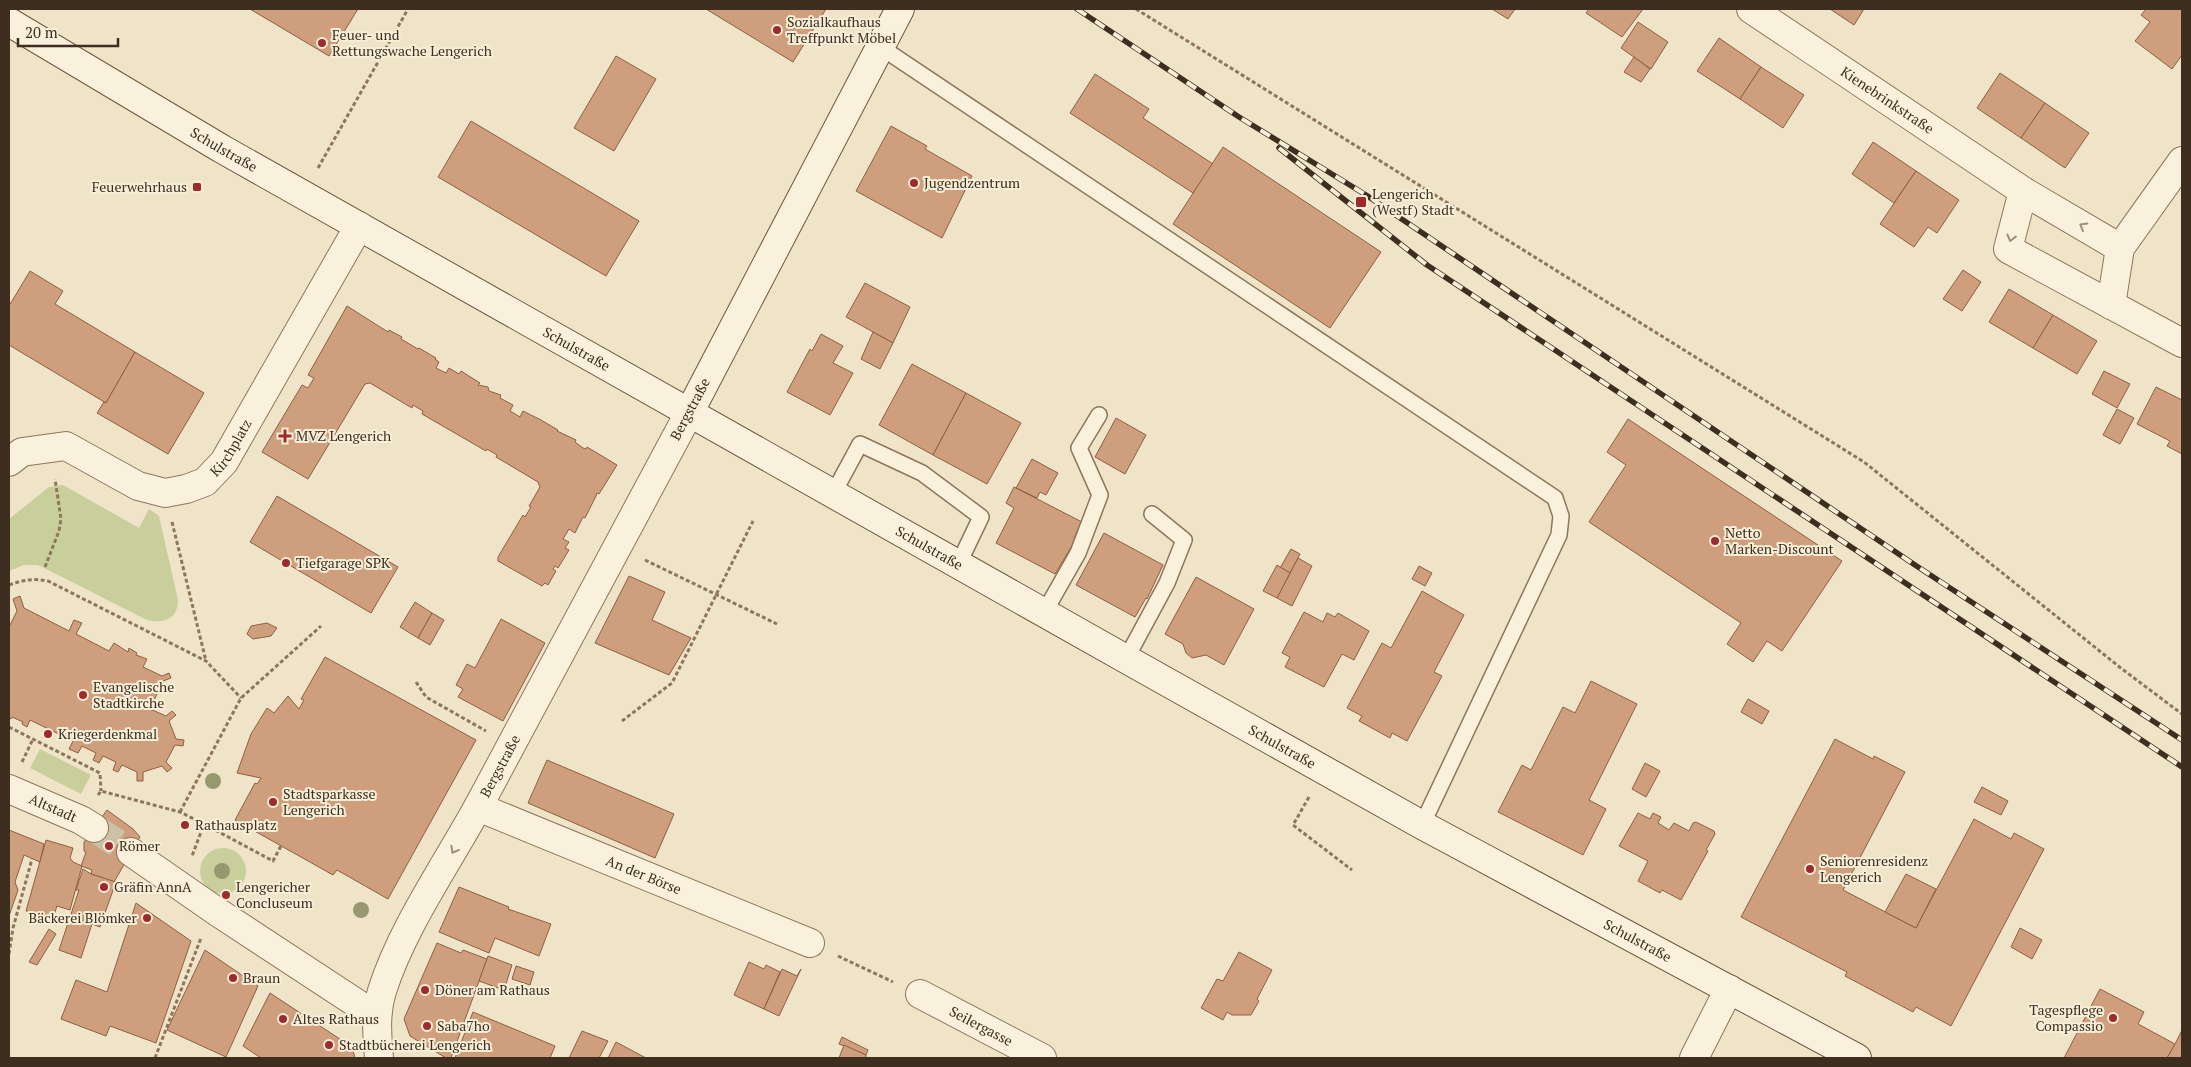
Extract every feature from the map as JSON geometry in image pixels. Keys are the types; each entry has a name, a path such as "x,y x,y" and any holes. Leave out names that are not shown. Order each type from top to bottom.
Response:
{"street":[{"name":"Bergstraße","path":"478,807 689,413 900,9"},
{"name":"Kienebrinkstraße","path":"1751,9 2022,191 2120,248"},
{"name":"Schulstraße","path":"9,22 213,144 958,565 1422,825 1857,1058"},
{"path":"2111,305 2120,248 2182,161"},
{"path":"2022,191 2008,249 2182,343"},
{"name":"Kirchplatz","path":"9,462 22,452 66,446 138,486 165,493 186,490 205,482 224,462 359,226"},
{"name":"Altstadt","path":"9,790 88,824"},
{"path":"379,1058 376,1016 382,989 407,932 478,807"},
{"name":"An der Börse","path":"478,807 810,943"},
{"path":"131,852 216,911 376,1016"},
{"path":"1694,1058 1729,989"},
{"name":"Seilergasse","path":"920,994 1042,1058"}],"lane":[{"path":"879,46 1555,498 1561,516 1559,535 1422,825"},
{"path":"1044,613 1078,553 1100,495 1079,448 1099,415"},
{"path":"833,494 860,444 922,474 981,517 958,565"},
{"path":"1126,659 1167,583 1184,540 1152,514"}],"path":[{"path":"303,194 408,9"},
{"path":"1136,9 1864,462 2122,669 2182,714"},
{"path":"45,567 59,531 61,519 59,497 48,448"},
{"path":"165,493 206,661"},
{"path":"622,721 672,683 753,521"},
{"path":"617,546 777,624"},
{"path":"9,585 26,579 48,581 206,661 241,698"},
{"path":"180,812 241,698 320,626"},
{"path":"416,682 426,697 511,745"},
{"path":"9,727 100,773 101,791 88,824"},
{"path":"25,756 34,739"},
{"path":"1324,770 1293,825 1352,870"},
{"path":"101,791 180,812 273,861 281,846"},
{"path":"181,886 204,824"},
{"path":"9,954 13,928 32,859"},
{"path":"155,1058 197,945 216,911"},
{"path":"810,943 920,994"}],"green space":[{"path":"63,485 139,528 149,509 159,516 178,600 176,612 173,616 159,621 147,620 38,565 24,565 9,571 9,519 49,487"},
{"path":"40,749 91,775 81,794 30,768"},
{"path":"218,848 228,848 240,854 245,862 245,880 240,888 232,893 218,894 210,891 203,884 200,876 200,866 203,858 210,851"}],"building":[{"name":"Feuer- und Rettungswache Lengerich","path":"250,9 358,9 329,56"},
{"name":"Sozialkaufhaus Treffpunkt Möbel","path":"706,9 826,9 793,62"},
{"path":"1492,9 1515,9 1508,19"},
{"path":"1589,9 1643,9 1622,37 1586,13"},
{"path":"1830,9 1864,9 1854,25"},
{"path":"2146,9 2182,9 2182,55 2172,69 2135,41 2150,22 2141,15"},
{"path":"1638,22 1668,42 1651,69 1621,48"},
{"path":"1719,38 1761,67 1740,99 1697,71"},
{"path":"616,56 656,79 614,151 574,128"},
{"path":"1634,57 1650,69 1641,82 1624,72"},
{"path":"1761,67 1804,95 1783,128 1740,99"},
{"path":"2000,73 2045,103 2021,138 1977,108"},
{"path":"1095,74 1149,109 1143,118 1213,164 1193,193 1070,113"},
{"path":"2045,103 2089,133 2065,168 2021,138"},
{"path":"471,121 639,221 606,276 438,177"},
{"name":"Jugendzentrum","path":"891,126 927,146 925,149 972,176 942,238 856,191"},
{"path":"1873,142 1916,171 1894,203 1852,174"},
{"path":"1223,147 1381,252 1330,328 1173,224"},
{"path":"1916,171 1959,200 1937,233 1928,227 1914,247 1880,224"},
{"path":"1963,270 1981,282 1962,311 1943,299"},
{"path":"30,271 63,291 55,304 135,352 106,403 9,345 9,306"},
{"path":"865,283 910,307 893,343 846,317"},
{"path":"2009,289 2053,315 2033,348 1989,322"},
{"path":"347,306 388,332 389,330 402,337 401,339 436,358 439,362 436,368 446,373 449,368 459,374 461,371 480,383 478,385 488,387 489,391 501,395 500,398 513,405 510,411 520,417 523,411 541,420 557,431 576,440 575,442 583,448 586,449 587,447 617,465 599,494 597,493 585,518 583,517 575,533 569,529 563,539 569,542 565,548 569,550 558,568 555,566 553,569 556,571 548,585 545,583 542,586 498,561 498,557 523,515 525,517 531,507 529,506 540,487 538,482 496,457 497,455 487,449 486,451 422,414 423,411 413,405 412,408 370,383 365,384 308,479 262,452 302,385 308,388 314,378 308,375"},
{"path":"2053,315 2097,341 2077,374 2033,348"},
{"path":"873,332 893,343 880,369 861,359"},
{"path":"821,334 843,346 833,363 853,373 830,415 787,392 810,349 812,351"},
{"path":"135,352 204,393 168,454 97,413 104,402 106,403"},
{"path":"912,364 966,393 933,455 879,425"},
{"path":"2104,371 2130,384 2117,408 2092,394"},
{"path":"2156,387 2182,400 2182,454 2167,446 2170,441 2137,424"},
{"path":"966,393 1021,423 987,484 933,455"},
{"path":"2117,409 2134,418 2120,444 2103,435"},
{"path":"1116,418 1146,435 1125,474 1095,457"},
{"name":"Netto Marken-Discount","path":"1628,419 1842,561 1782,651 1767,641 1753,662 1727,644 1741,623 1589,522 1626,465 1607,452"},
{"path":"1032,459 1058,473 1046,495 1040,492 1037,498 1016,488"},
{"path":"1014,487 1082,522 1074,538 1076,539 1055,574 996,543 1014,508 1006,503"},
{"path":"277,496 398,567 371,613 250,542"},
{"path":"1104,533 1163,565 1147,599 1135,617 1076,585"},
{"path":"1291,549 1300,554 1290,573 1280,568"},
{"path":"1298,558 1312,566 1292,606 1277,598"},
{"path":"1277,565 1290,573 1277,598 1263,591"},
{"path":"1419,566 1432,573 1425,586 1412,579"},
{"path":"629,576 665,592 652,620 691,638 669,675 595,643"},
{"path":"1196,577 1254,609 1224,665 1206,655 1192,658 1186,653 1183,644 1165,634"},
{"path":"1422,591 1464,615 1434,672 1442,676 1407,741 1392,733 1390,738 1359,721 1362,716 1347,708 1382,643 1391,648"},
{"name":"Evangelische Stadtkirche","path":"20,596 24,608 69,631 74,620 82,623 76,634 109,651 114,643 128,652 129,648 137,653 136,655 147,659 143,667 162,676 169,673 171,678 163,681 150,709 166,716 172,711 176,715 169,721 176,739 184,740 183,746 175,745 166,762 172,768 167,772 162,766 143,772 143,781 137,781 137,772 122,765 118,772 113,770 116,762 103,756 99,763 93,760 96,753 82,746 78,753 69,749 73,741 30,720 27,727 22,724 23,722 12,717 11,719 9,718 9,627 17,611 13,599"},
{"path":"415,602 432,613 418,638 400,627"},
{"path":"1304,612 1323,622 1327,613 1335,617 1338,613 1369,631 1354,660 1342,654 1324,687 1285,667 1290,657 1282,653"},
{"path":"432,613 444,620 430,645 418,638"},
{"path":"501,619 545,643 503,721 458,697 463,689 456,685 467,664 475,668"},
{"path":"267,623 277,628 271,636 253,639 247,634 251,626"},
{"path":"325,657 476,740 388,899 337,870 333,875 235,820 255,783 257,784 261,778 237,773 251,734 267,708 274,713 288,696 299,709 304,700 301,699"},
{"path":"1591,681 1637,704 1589,800 1606,809 1583,855 1498,812 1522,765 1531,770 1563,707 1575,713"},
{"path":"1748,699 1769,711 1762,724 1741,712"},
{"name":"Seniorenresidenz Lengerich","path":"1835,739 1873,759 1874,756 1905,772 1843,890 1916,928 1974,819 2011,839 2014,833 2044,849 1951,1026 1916,1007 1913,1012 1845,976 1847,972 1741,917"},
{"path":"547,760 674,814 655,858 528,803"},
{"path":"1645,763 1660,771 1646,797 1632,789"},
{"path":"1982,787 2008,801 2001,815 1974,802"},
{"name":"Römer","path":"107,810 133,829 140,837 114,882 91,874 92,870 81,866 86,852 84,851 84,842"},
{"path":"1638,813 1650,819 1653,813 1661,817 1658,823 1669,830 1674,823 1689,831 1693,823 1696,822 1714,831 1715,834 1706,850 1708,851 1681,900 1662,890 1660,893 1638,881 1648,861 1619,846"},
{"path":"9,830 44,844 40,862 24,855 15,882 18,890 9,916"},
{"path":"46,840 73,848 70,858 73,862 82,866 70,910 57,906 52,921 26,911"},
{"path":"83,869 91,874 116,882 100,927 92,924 81,958 59,950 79,890 76,890"},
{"path":"1906,874 1936,889 1916,928 1885,912"},
{"path":"459,887 509,907 508,909 551,924 539,956 495,938 489,953 439,932"},
{"path":"136,903 191,941 156,1043 110,1026 106,1036 61,1019 76,980 107,992"},
{"path":"2020,928 2042,940 2032,959 2011,947"},
{"path":"49,929 56,934 37,965 29,962"},
{"path":"437,943 461,953 463,950 487,959 451,1058 446,1058 410,1036 404,1019"},
{"path":"205,950 258,986 226,1057 167,1030"},
{"path":"1239,952 1272,970 1251,1015 1232,1015 1227,1012 1223,1020 1201,1008 1217,979 1223,981"},
{"path":"488,956 512,965 504,990 479,981"},
{"path":"749,962 764,969 766,965 780,972 764,1009 734,995"},
{"path":"516,966 534,972 530,985 512,979"},
{"path":"782,969 797,976 801,969 779,1016 764,1009"},
{"name":"Tagespflege Compassio","path":"2100,989 2144,1012 2138,1024 2175,1044 2167,1058 2064,1058"},
{"name":"Altes Rathaus","path":"270,993 352,1047 355,1058 261,1058 243,1046"},
{"path":"473,1012 555,1046 550,1058 455,1058"},
{"path":"2182,1030 2182,1058 2167,1058 2175,1044"},
{"path":"582,1031 608,1041 599,1058 569,1058"},
{"path":"842,1037 868,1050 866,1055 839,1044"},
{"path":"616,1042 646,1058 608,1058"},
{"path":"844,1045 866,1055 866,1058 839,1058"}],"tunnel":[{"path":"94,828 131,852"}],"railway":[{"path":"1077,9 1239,117 1366,195 1915,565 2182,740"},
{"path":"1279,148 1427,265 2182,767"}],"place":[{"name":"Sozialkaufhaus Treffpunkt Möbel","path":"777,30"},
{"name":"Feuer- und Rettungswache Lengerich","path":"322,43"},
{"name":"Jugendzentrum","path":"914,183"},
{"name":"Feuerwehrhaus","path":"197,187"},
{"name":"Lengerich (Westf) Stadt","path":"1361,202"},
{"name":"MVZ Lengerich","path":"285,436"},
{"name":"Netto Marken-Discount","path":"1715,541"},
{"name":"Tiefgarage SPK","path":"286,563"},
{"name":"Evangelische Stadtkirche","path":"83,695"},
{"name":"Kriegerdenkmal","path":"48,734"},
{"name":"Stadtsparkasse Lengerich","path":"273,802"},
{"name":"Rathausplatz","path":"185,825"},
{"name":"Römer","path":"109,846"},
{"name":"Seniorenresidenz Lengerich","path":"1810,869"},
{"name":"Gräfin AnnA","path":"104,887"},
{"name":"Lengericher Concluseum","path":"226,895"},
{"name":"Bäckerei Blömker","path":"147,918"},
{"name":"Braun","path":"233,978"},
{"name":"Döner am Rathaus","path":"425,990"},
{"name":"Tagespflege Compassio","path":"2113,1018"},
{"name":"Altes Rathaus","path":"283,1019"},
{"name":"Saba7ho","path":"427,1026"},
{"name":"Stadtbücherei Lengerich","path":"329,1045"}]}
